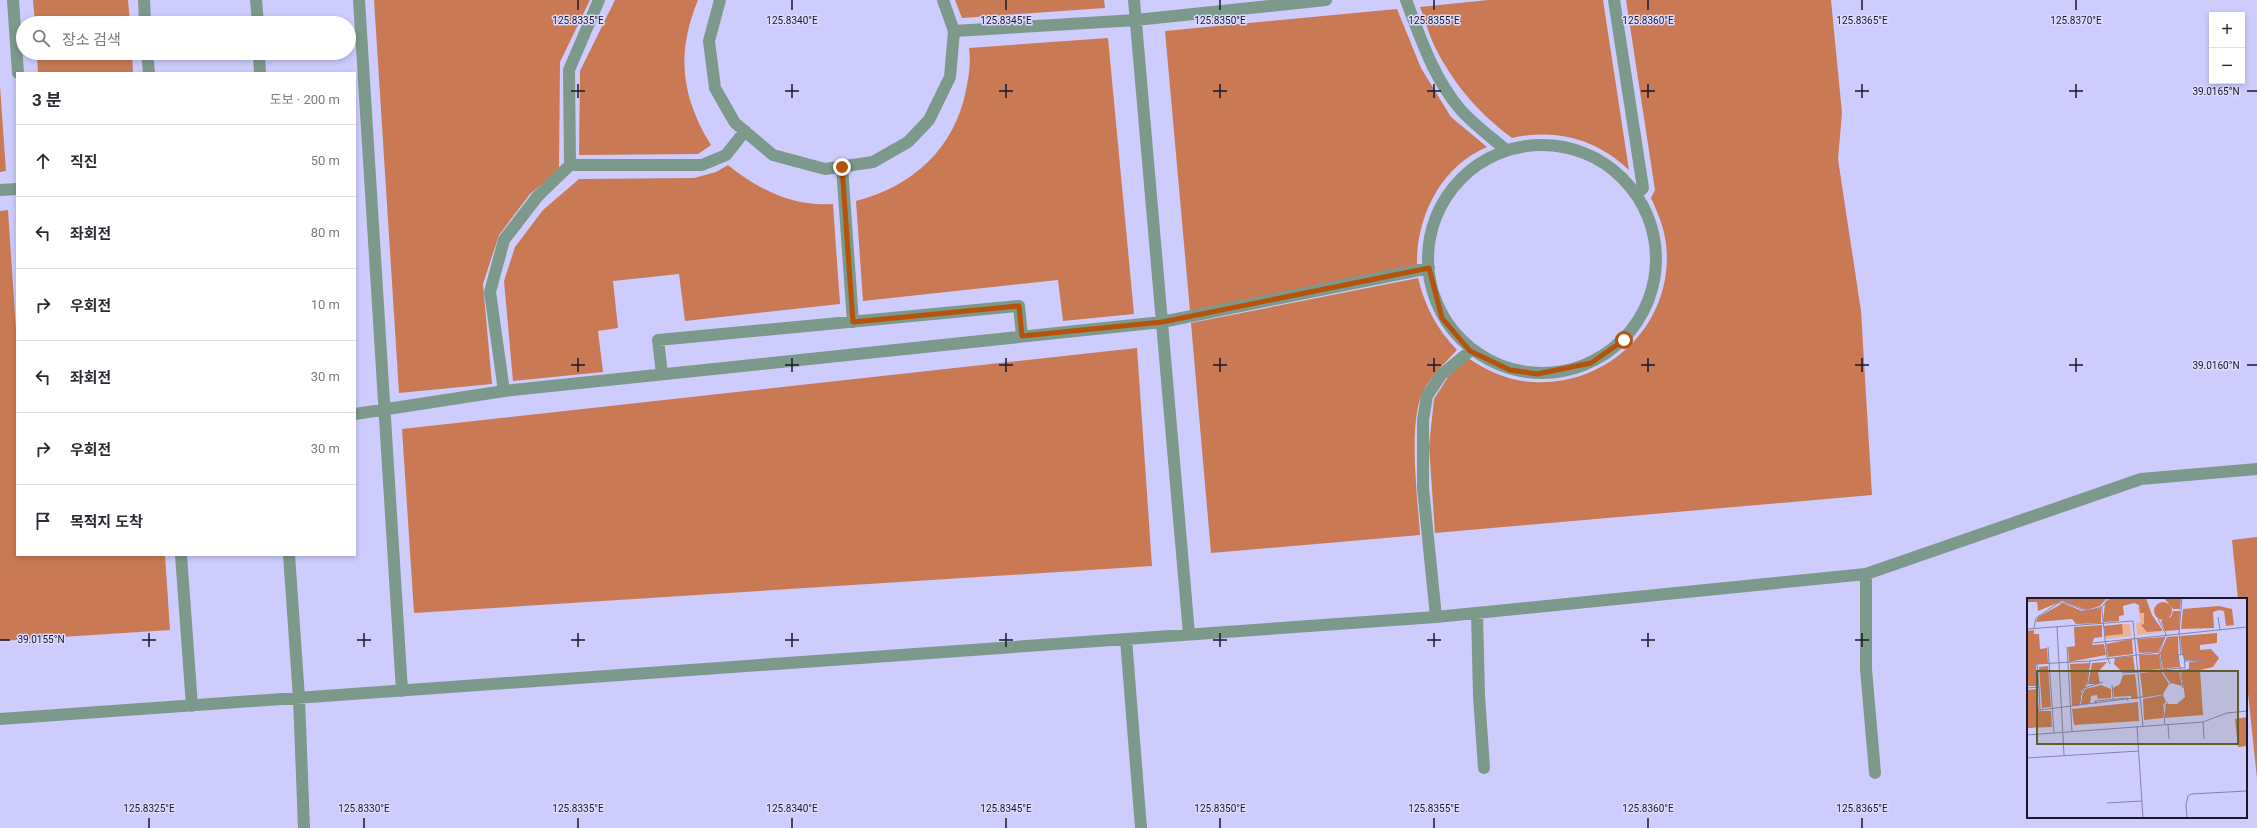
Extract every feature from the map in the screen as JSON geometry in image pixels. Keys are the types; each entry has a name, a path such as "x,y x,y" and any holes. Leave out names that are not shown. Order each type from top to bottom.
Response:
{"street":[{"path":"14,0 16,36"},
{"path":"144,0 145,16"},
{"path":"256,0 257,16"},
{"path":"359,0 402,691"},
{"path":"570,165 569,70 599,0"},
{"path":"720,0 709,41 715,88 735,124 773,155 825,169 872,162 908,142 929,120 950,77 954,31 943,0"},
{"path":"1134,0 1189,634"},
{"path":"954,31 1136,20 1326,0"},
{"path":"1406,0 1427,55 1441,82 1461,110 1506,150"},
{"path":"1614,0 1644,188 1638,194"},
{"path":"17,60 18,72"},
{"path":"147,60 148,72"},
{"path":"259,60 260,72"},
{"path":"504,391 490,292 504,240 537,197 570,165 702,165 726,155 744,131"},
{"path":"1546,144 1573,148 1609,166 1638,194 1656,242 1655,280 1641,318 1624,340 1591,363 1537,374 1510,370 1470,351 1442,318 1429,268 1428,240 1441,202 1470,168 1506,150 1546,144"},
{"path":"842,167 853,322"},
{"path":"0,190 16,189"},
{"path":"356,414 504,391 1162,322 1429,268"},
{"path":"662,374 658,340 1019,306 1022,336"},
{"path":"1436,617 1423,488 1423,420 1427,396 1441,375 1470,351"},
{"path":"0,719 1476,614 1866,574 2141,479 2257,469"},
{"path":"181,556 192,706"},
{"path":"289,556 299,698 304,828"},
{"path":"1866,574 1866,670 1876,773"},
{"path":"1476,614 1479,696 1484,768"},
{"path":"1126,639 1141,828"}],"shaded area":[{"path":"33,0 128,0 129,16 34,16"},
{"path":"374,0 590,0 560,62 559,170 530,194 499,235 483,284 492,384 399,393"},
{"path":"615,0 698,0 691,20 687,39 685,74 693,109 711,145 698,154 579,155 580,71"},
{"path":"955,0 1104,0 1105,8 962,18"},
{"path":"1488,0 1603,0 1629,170 1617,159 1589,144 1575,139 1544,134 1512,138 1490,120 1470,100 1453,78 1435,48 1420,7"},
{"path":"1626,0 1831,0 1842,113 1838,159 1861,311 1872,495 1435,533 1429,446 1434,399 1448,377 1468,358 1483,367 1515,380 1533,382 1561,381 1587,374 1611,361 1631,344 1648,323 1660,299 1666,273 1666,244 1664,232 1651,198 1655,190"},
{"path":"1397,9 1421,68 1451,117 1487,147 1471,156 1457,167 1444,180 1434,195 1421,229 1417,265 1190,311 1165,31"},
{"path":"1108,38 1134,314 1063,321 1058,280 863,301 856,201 876,195 913,175 928,162 941,147 952,130 960,111 966,90 969,74 969,48"},
{"path":"37,60 132,60 133,72 38,72"},
{"path":"0,86 6,171 0,172"},
{"path":"728,165 751,182 776,195 804,203 833,204 840,304 685,321 679,274 613,281 618,328 598,331 603,372 513,381 504,281 515,247 543,210 579,179 694,178 716,172"},
{"path":"8,210 16,330 16,556 165,556 170,630 0,641 0,211"},
{"path":"1418,278 1428,308 1443,334 1457,350 1431,379 1424,390 1419,403 1416,420 1415,461 1420,535 1211,553 1191,323"},
{"path":"1137,348 1152,566 414,613 402,429"},
{"path":"2257,537 2257,779 2247,684 2247,598 2238,598 2232,540"}],"route":[{"path":"842,167 853,322 1019,306 1022,336 1162,322 1429,268 1442,318 1470,351 1510,370 1537,374 1591,363 1624,340"}]}
